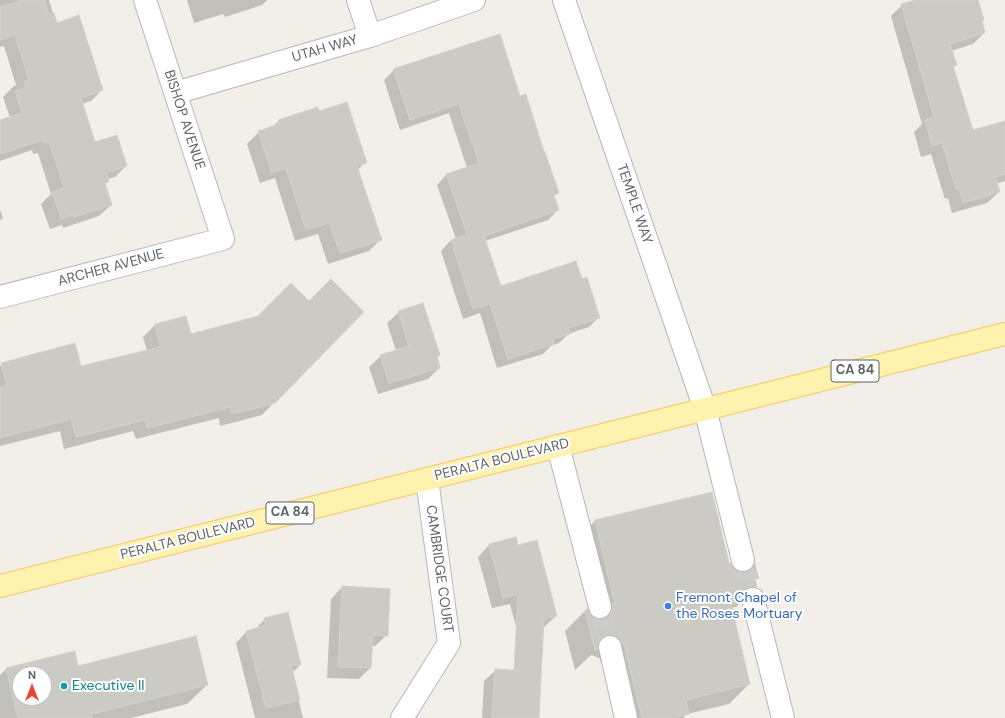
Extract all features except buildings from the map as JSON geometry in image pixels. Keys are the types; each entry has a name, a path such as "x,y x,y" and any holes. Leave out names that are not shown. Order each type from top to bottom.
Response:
{"main road":[{"name":"PERALTA BOULEVARD","path":"0,586 1005,334"}],"street":[{"name":"BISHOP AVENUE","path":"145,0 223,239"},
{"path":"358,0 370,36"},
{"name":"UTAH WAY","path":"175,93 370,36 474,0"},
{"name":"TEMPLE WAY","path":"564,0 705,409 744,560"},
{"name":"ARCHER AVENUE","path":"0,297 223,239"},
{"path":"558,446 600,607"},
{"name":"CAMBRIDGE COURT","path":"402,718 449,643 427,478"},
{"path":"753,599 783,718"},
{"path":"610,647 626,718"}],"tunnel":[{"path":"743,560 753,599"},
{"path":"600,607 610,647"}],"place":[{"name":"Fremont Chapel of the Roses Mortuary","path":"668,606"},
{"name":"Executive II","path":"64,686"}]}
